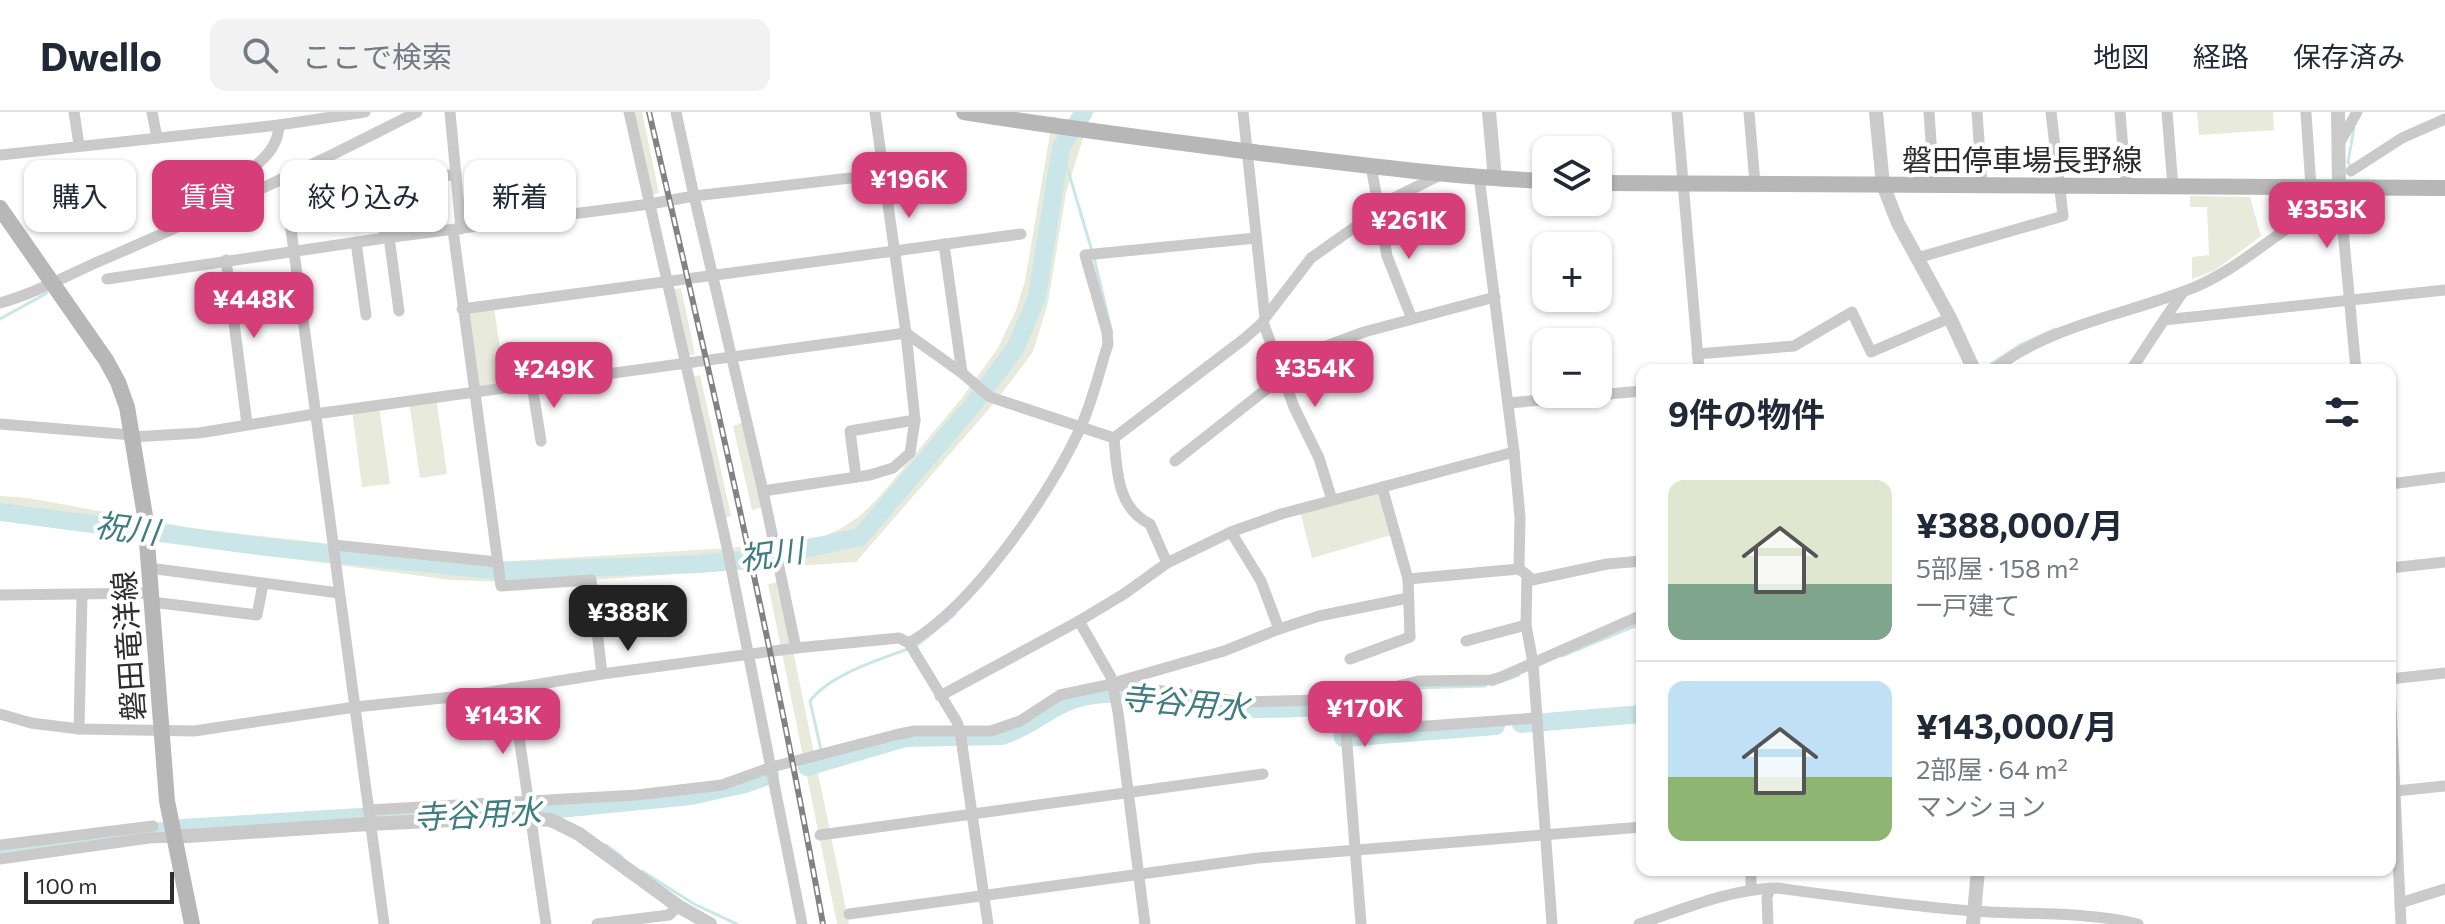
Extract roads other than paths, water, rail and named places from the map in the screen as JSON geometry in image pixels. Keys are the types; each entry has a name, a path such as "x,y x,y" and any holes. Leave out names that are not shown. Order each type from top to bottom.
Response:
{"main road":[{"path":"964,112 1371,166 1532,180"},
{"name":"磐田停車場長野線","path":"1612,183 2311,187 2343,179 2445,188"},
{"name":"磐田竜洋線","path":"0,208 106,360 127,407 145,516 167,801 192,924"}],"street":[{"path":"74,112 79,145"},
{"path":"152,112 157,138"},
{"path":"0,155 279,125 365,112"},
{"path":"319,160 417,112"},
{"path":"450,112 462,309 501,586 591,580 602,674"},
{"path":"629,112 727,547 802,924"},
{"path":"676,112 796,648"},
{"path":"763,491 856,477 893,468 910,453 915,420 875,112"},
{"path":"1243,112 1264,320 1282,377 1319,458 1332,500"},
{"path":"1489,112 1487,178 1495,297 1520,517 1526,625 1533,663 1552,924"},
{"path":"1677,112 1698,364"},
{"path":"1749,112 1755,184"},
{"path":"1876,112 1883,185 1898,223 1971,364"},
{"path":"1929,112 1934,186"},
{"path":"1977,112 1982,186"},
{"path":"1917,258 2063,216 2051,112"},
{"path":"2120,112 2126,187"},
{"path":"2167,112 2173,187"},
{"path":"2338,112 2355,364"},
{"path":"2339,145 2357,112"},
{"path":"2306,113 2311,187"},
{"path":"2343,179 2402,138 2445,119"},
{"path":"263,160 279,134 279,125"},
{"path":"1371,166 1387,256 1412,319"},
{"path":"399,311 378,186 456,174"},
{"path":"107,279 694,196 885,174"},
{"path":"1114,438 1264,320 1311,258 1378,208 1443,174"},
{"path":"2001,364 2016,352 2055,334 2183,292 2223,275 2289,227"},
{"path":"0,303 24,297 165,232"},
{"path":"291,232 384,924"},
{"path":"462,309 1021,234"},
{"path":"909,643 948,615 978,583 1037,504 1081,428 1108,344 1085,255 1256,238"},
{"path":"356,242 366,315"},
{"path":"944,244 962,373"},
{"path":"226,260 247,424"},
{"path":"2164,320 2445,290"},
{"path":"2135,364 2183,292"},
{"path":"1278,364 1364,332 1495,297"},
{"path":"1697,354 1794,346 1852,312 1871,352 1950,318"},
{"path":"0,424 132,436 199,433 315,414 906,333 990,397 1114,438"},
{"path":"1175,461 1282,377"},
{"path":"532,385 541,441"},
{"path":"1508,403 1636,392"},
{"path":"856,477 850,431 915,420"},
{"path":"1114,438 1119,488 1137,517 1150,524 1167,563"},
{"path":"940,696 1079,621 1167,563 1231,532 1281,514 1514,452"},
{"path":"2396,483 2445,477"},
{"path":"1350,659 1410,637 1408,579 1382,487"},
{"path":"1231,532 1261,581 1279,629"},
{"path":"334,545 497,562"},
{"path":"1408,579 1523,572 1532,580 1573,570 1636,562"},
{"path":"2396,567 2445,562"},
{"path":"149,568 339,593"},
{"path":"0,595 152,598 257,615 263,584"},
{"path":"79,729 82,595"},
{"path":"0,859 149,838 368,817 473,803 637,795 722,785 772,767 914,731 991,731 1020,721 1060,695 1112,684 1224,651 1319,616 1408,598"},
{"path":"1112,684 1242,702 1318,700 1360,703 1390,688 1418,681 1491,680 1636,618"},
{"path":"1079,621 1112,684 1145,924"},
{"path":"1466,641 1526,625"},
{"path":"0,714 31,723 79,729 194,731 796,648 891,638 909,643 960,731 988,924"},
{"path":"2396,680 2445,673"},
{"path":"512,688 546,924"},
{"path":"1361,924 1346,732 1536,718"},
{"path":"820,835 1263,774"},
{"path":"2396,791 2445,786"},
{"path":"368,817 531,817 551,820 579,834 678,906 710,924"},
{"path":"0,845 153,826"},
{"path":"849,914 1258,858 1636,827"},
{"path":"2396,860 2401,924"},
{"path":"1751,876 1751,890"},
{"path":"1973,918 1977,876"},
{"path":"1768,924 1767,898 1770,888"},
{"path":"1639,924 1723,896 1770,888 1973,918 2109,917 2138,924"},
{"path":"2400,903 2445,889"},
{"path":"597,924 669,915 678,906"}],"waterway":[{"name":"祝川","path":"0,512 267,547 499,571 698,564 765,558 860,537 972,406 1015,349 1037,297 1061,147 1084,112"},
{"path":"2351,167 2348,162 2354,128"},
{"path":"1061,147 1092,251"},
{"path":"2285,224 2318,200"},
{"path":"1094,258 1112,333"},
{"path":"0,319 47,293"},
{"path":"1991,364 2020,345 2055,329"},
{"path":"915,647 955,614"},
{"path":"1562,656 1636,625"},
{"path":"824,763 810,701 841,676 908,649"},
{"path":"1492,685 1519,675"},
{"path":"1412,688 1485,686"},
{"path":"1364,707 1401,691"},
{"name":"寺谷用水","path":"807,767 905,738 1002,736 1063,704 1103,694 1139,695 1244,709 1341,707 1343,738 1496,726"},
{"name":"寺谷用水","path":"1521,724 1636,714"},
{"name":"寺谷用水","path":"182,828 376,816 549,810 691,796 770,775"},
{"path":"549,810 562,818"},
{"name":"寺谷用水","path":"0,852 162,831"},
{"path":"606,845 622,857"},
{"path":"642,871 694,904 737,924"}],"railway":[{"path":"649,112 763,618 823,924"}]}
